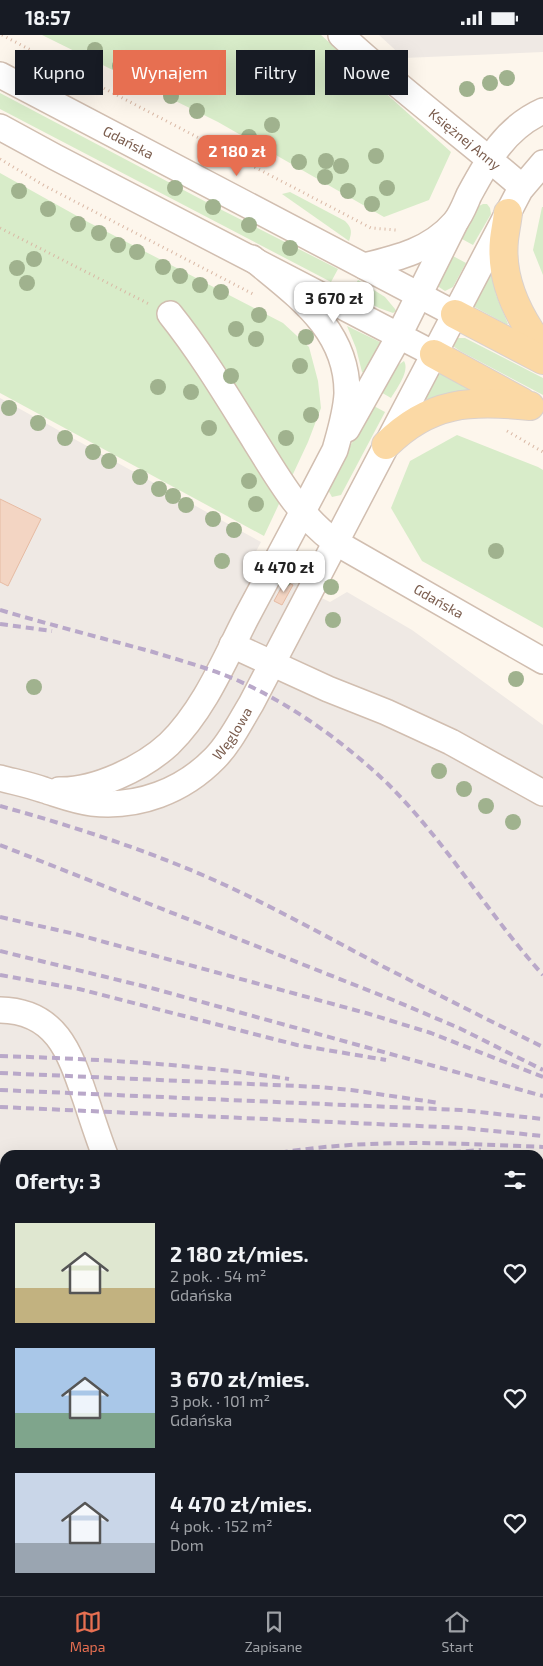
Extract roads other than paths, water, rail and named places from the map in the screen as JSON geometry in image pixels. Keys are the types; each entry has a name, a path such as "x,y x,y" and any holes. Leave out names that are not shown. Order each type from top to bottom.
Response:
{"main road":[{"path":"508,213 504,241 504,265 510,292 517,310 529,331 543,349"},
{"path":"455,314 543,360"},
{"path":"434,354 536,409"},
{"path":"386,445 414,422 448,407 499,403 536,409"}],"street":[{"name":"Księżnej Anny","path":"341,35 378,70 522,187"},
{"name":"Gdańska","path":"0,75 455,314"},
{"path":"303,513 335,450 420,295 489,159 511,132 531,117 543,111"},
{"path":"0,127 434,354"},
{"path":"335,542 522,187 543,163"},
{"path":"364,266 420,250 456,221"},
{"path":"252,259 295,294 318,317 335,342 346,376 347,393 345,410 335,450"},
{"name":"Gdańska","path":"170,315 192,343 276,476 303,513 320,531 335,542 543,661"},
{"name":"Węglowa","path":"43,790 67,790 90,786 110,779 145,763 168,745 190,721 303,513"},
{"name":"Węglowa","path":"0,778 90,803 115,804 136,802 178,787 216,757 231,737 251,704 335,542"},
{"path":"232,645 450,742 543,793"},
{"path":"0,1009 16,1010 33,1015 48,1026 61,1040 72,1059 103,1150"}],"railway":[{"path":"0,610 197,665 259,691 318,726 372,769 409,806 543,975"},
{"path":"0,624 52,631"},
{"path":"0,806 114,841 198,873 285,915 543,1047"},
{"path":"0,845 393,1000 459,1028 543,1070"},
{"path":"0,917 75,934 366,1013 431,1033 543,1077"},
{"path":"0,951 155,989 543,1096"},
{"path":"0,975 79,989 297,1045 386,1060"},
{"path":"0,1056 145,1063 217,1069 289,1079"},
{"path":"0,1073 320,1087 439,1103"},
{"path":"0,1090 461,1110 543,1119"},
{"path":"0,1107 464,1128 543,1136"},
{"path":"302,1150 336,1146 405,1143 543,1147"}]}
